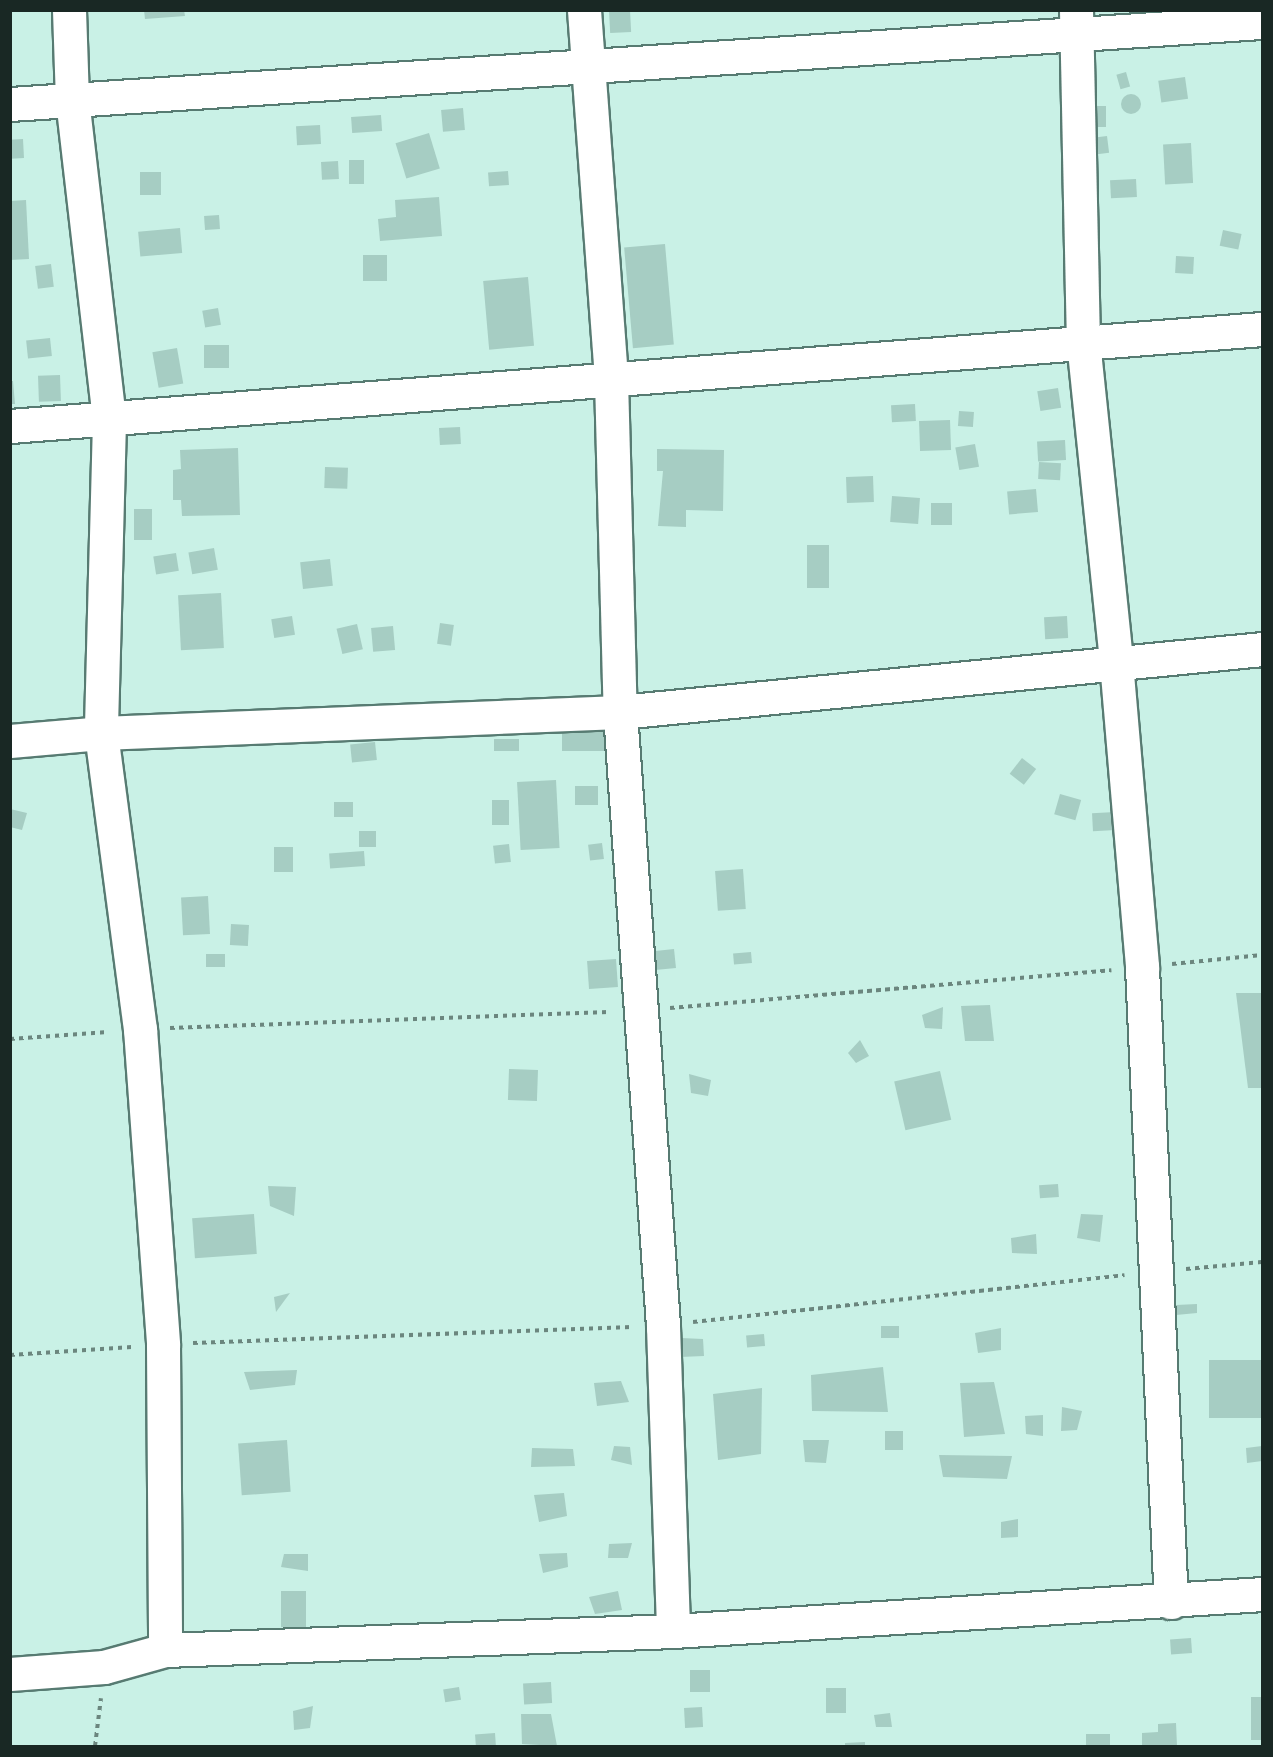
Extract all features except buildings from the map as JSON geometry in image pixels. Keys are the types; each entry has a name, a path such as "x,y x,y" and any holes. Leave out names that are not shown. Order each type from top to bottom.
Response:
{"street":[{"path":"69,10 72,99 108,421 101,733 140,1029 162,1333 165,1650"},
{"path":"584,10 586,64 611,379 620,712 663,1326 673,1630"},
{"path":"10,104 586,64 1076,22 1263,22"},
{"path":"1076,22 1083,341 1116,662 1142,967 1171,1602"},
{"path":"10,426 108,421 1083,341 1263,329"},
{"path":"10,741 101,733 620,712 1263,649"},
{"path":"10,1674 104,1667 165,1650 673,1630 1171,1602 1263,1594"}],"path":[{"path":"95,1746 104,1667"}]}
